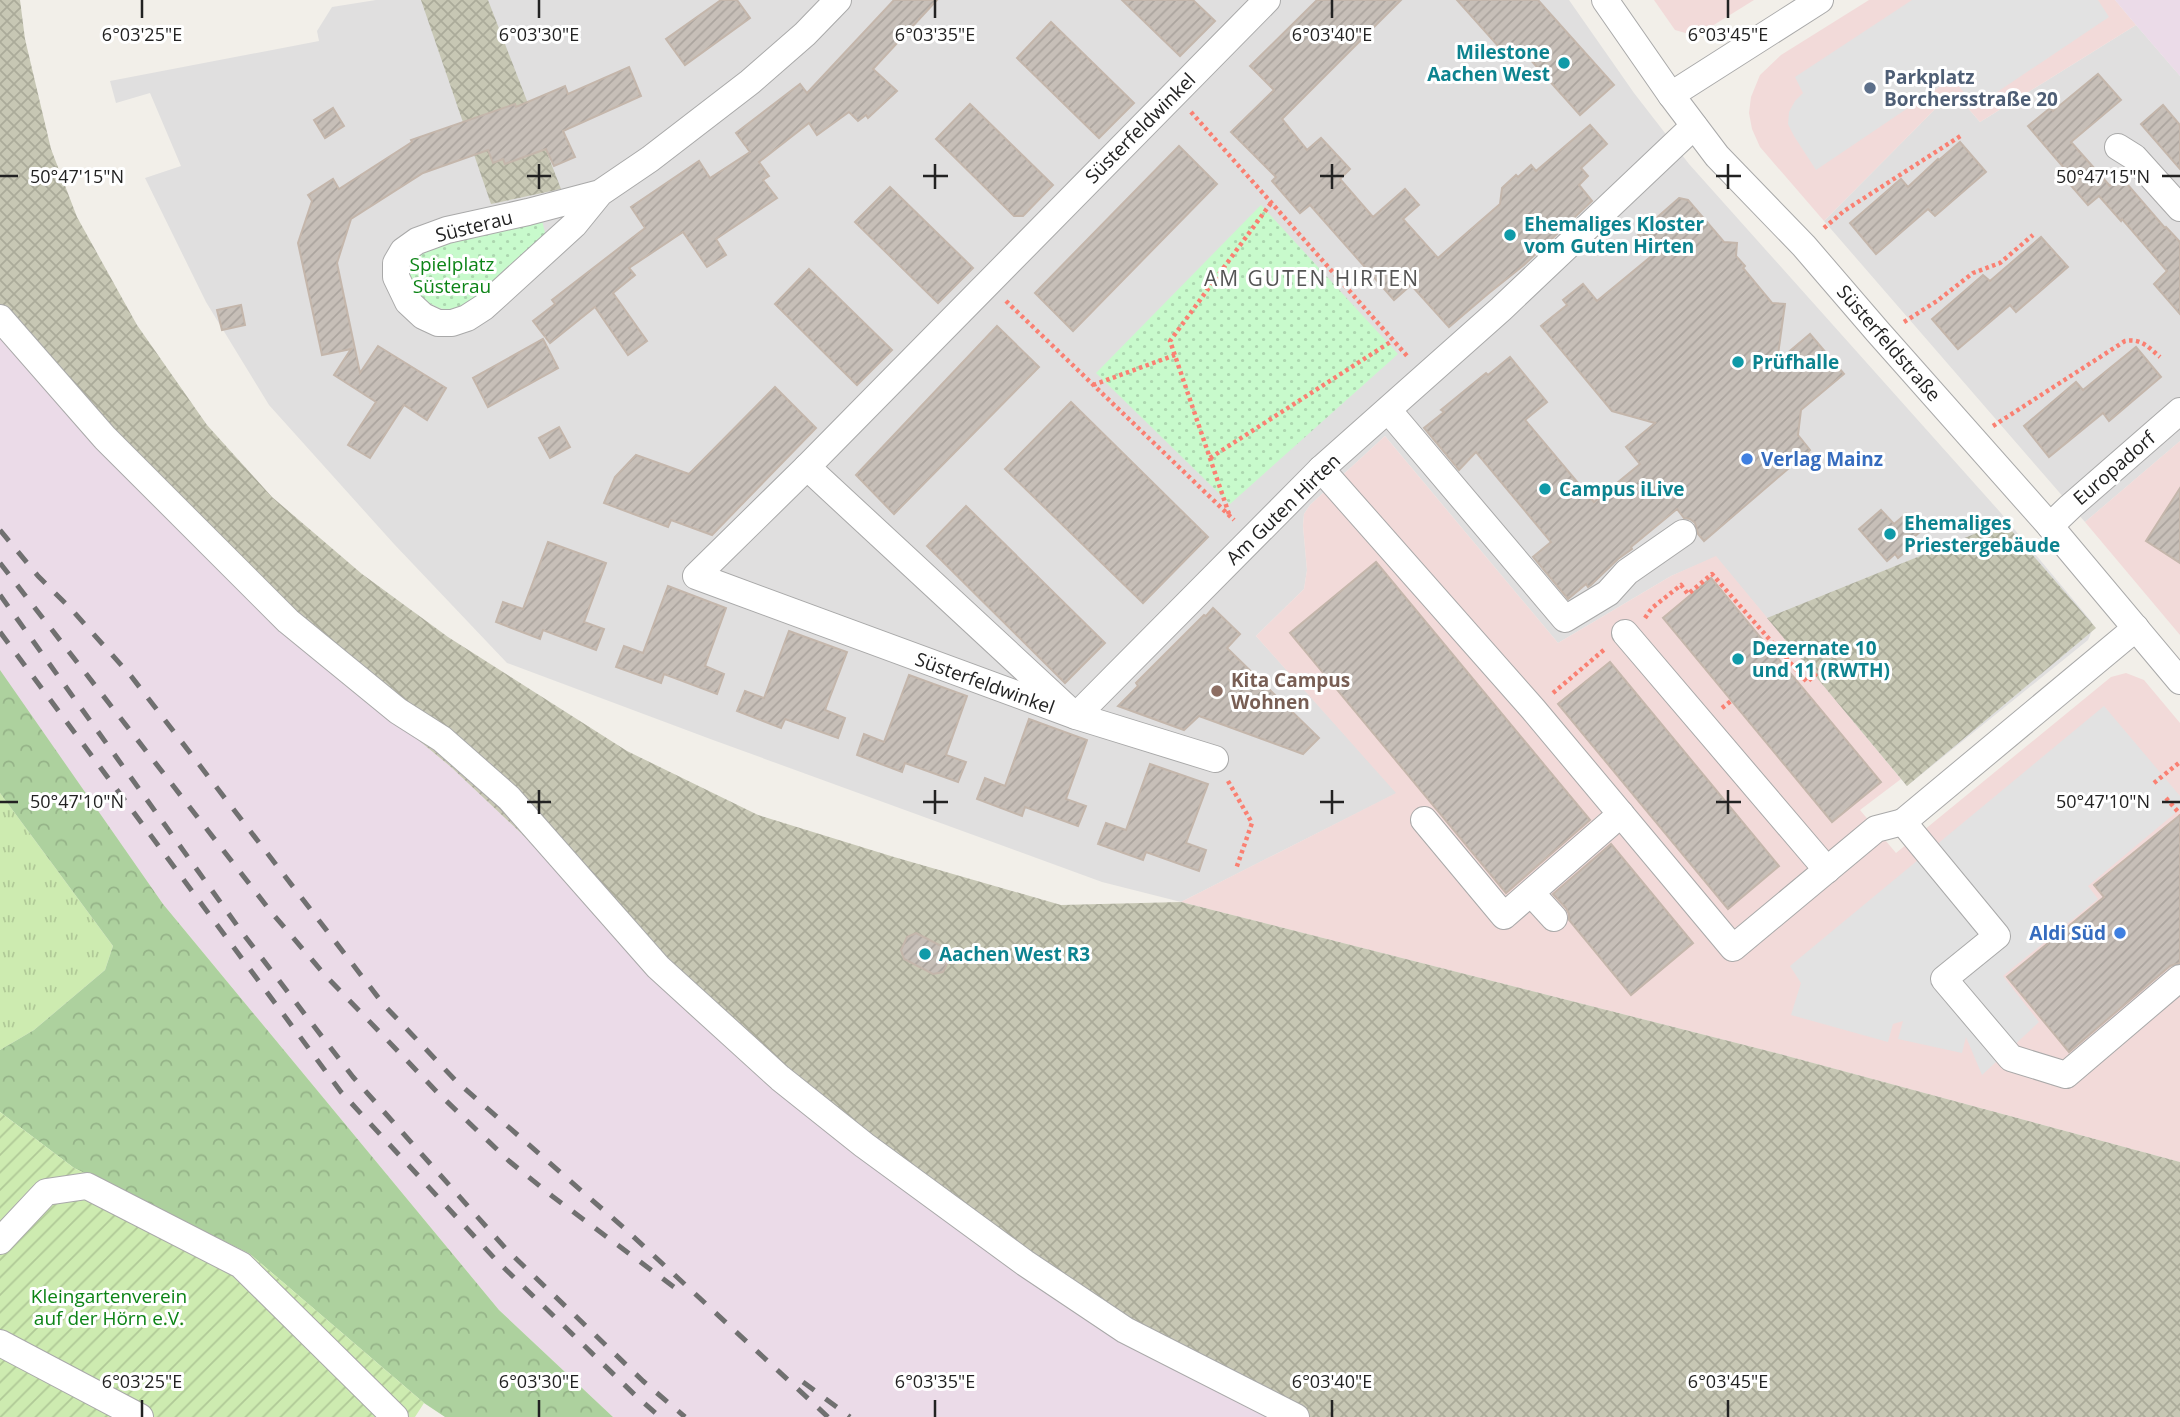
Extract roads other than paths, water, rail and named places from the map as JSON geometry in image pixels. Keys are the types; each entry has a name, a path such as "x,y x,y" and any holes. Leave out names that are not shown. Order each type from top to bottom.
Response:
{"street":[{"name":"Süsterau","path":"600,193 447,230 417,241 403,251 396,263 396,277 408,302 424,316 438,323 452,323 467,318 484,307 574,225 600,193 660,152 750,82 805,34 838,0"},
{"name":"Süsterfeldwinkel","path":"1076,716 696,576 1267,0"},
{"name":"Süsterfeldstraße","path":"1605,0 1717,156 1804,246 2050,526 2180,681"},
{"path":"1671,95 1820,0"},
{"name":"Am Guten Hirten","path":"1076,716 1321,469 1501,309 1694,126"},
{"path":"2118,147 2134,157 2180,208"},
{"path":"0,318 105,438 288,621 398,711 442,739 509,798 657,967 780,1078 875,1153 1025,1263 1114,1323 1296,1417"},
{"path":"1388,410 1565,619 1608,593 1628,572 1683,533"},
{"name":"Europadorf","path":"2050,526 2180,411"},
{"name":"Süsterfeldwinkel","path":"807,467 1076,716"},
{"path":"1321,469 1533,709 1733,948 1875,829 1903,822 2136,628"},
{"path":"1625,633 1827,870"},
{"path":"1076,716 1215,759"},
{"path":"1424,820 1504,916 1621,814"},
{"path":"1903,822 1997,936 1944,979 2011,1058 2066,1075 2180,978"},
{"path":"1532,894 1553,919"},
{"path":"0,1241 46,1192 87,1185 240,1265 395,1417"},
{"path":"0,1343 140,1417"}],"railway":[{"path":"0,530 38,576 131,676 384,1005 456,1081 624,1228 828,1417"},
{"path":"0,563 272,913 325,975 437,1092 509,1161 682,1293"},
{"path":"0,595 241,931 353,1077 507,1250 643,1381 685,1417"},
{"path":"0,632 341,1092 497,1261 660,1417"},
{"path":"803,1382 850,1417"}],"place":[{"name":"Milestone Aachen West","path":"1564,63"},
{"name":"Parkplatz Borchersstraße 20","path":"1870,88"},
{"name":"Ehemaliges Kloster vom Guten Hirten","path":"1510,235"},
{"name":"Prüfhalle","path":"1738,362"},
{"name":"Verlag Mainz","path":"1747,459"},
{"name":"Campus iLive","path":"1545,489"},
{"name":"Ehemaliges Priestergebäude","path":"1890,534"},
{"name":"Dezernate 10 und 11 (RWTH)","path":"1738,659"},
{"name":"Kita Campus Wohnen","path":"1217,691"},
{"name":"Aldi Süd","path":"2120,933"},
{"name":"Aachen West R3","path":"925,954"}],"district":[{"name":"AM GUTEN HIRTEN","path":"1312,279"}],"park label":[{"name":"Spielplatz Süsterau","path":"452,275"},
{"name":"Kleingartenverein auf der Hörn e.V.","path":"109,1307"}]}
